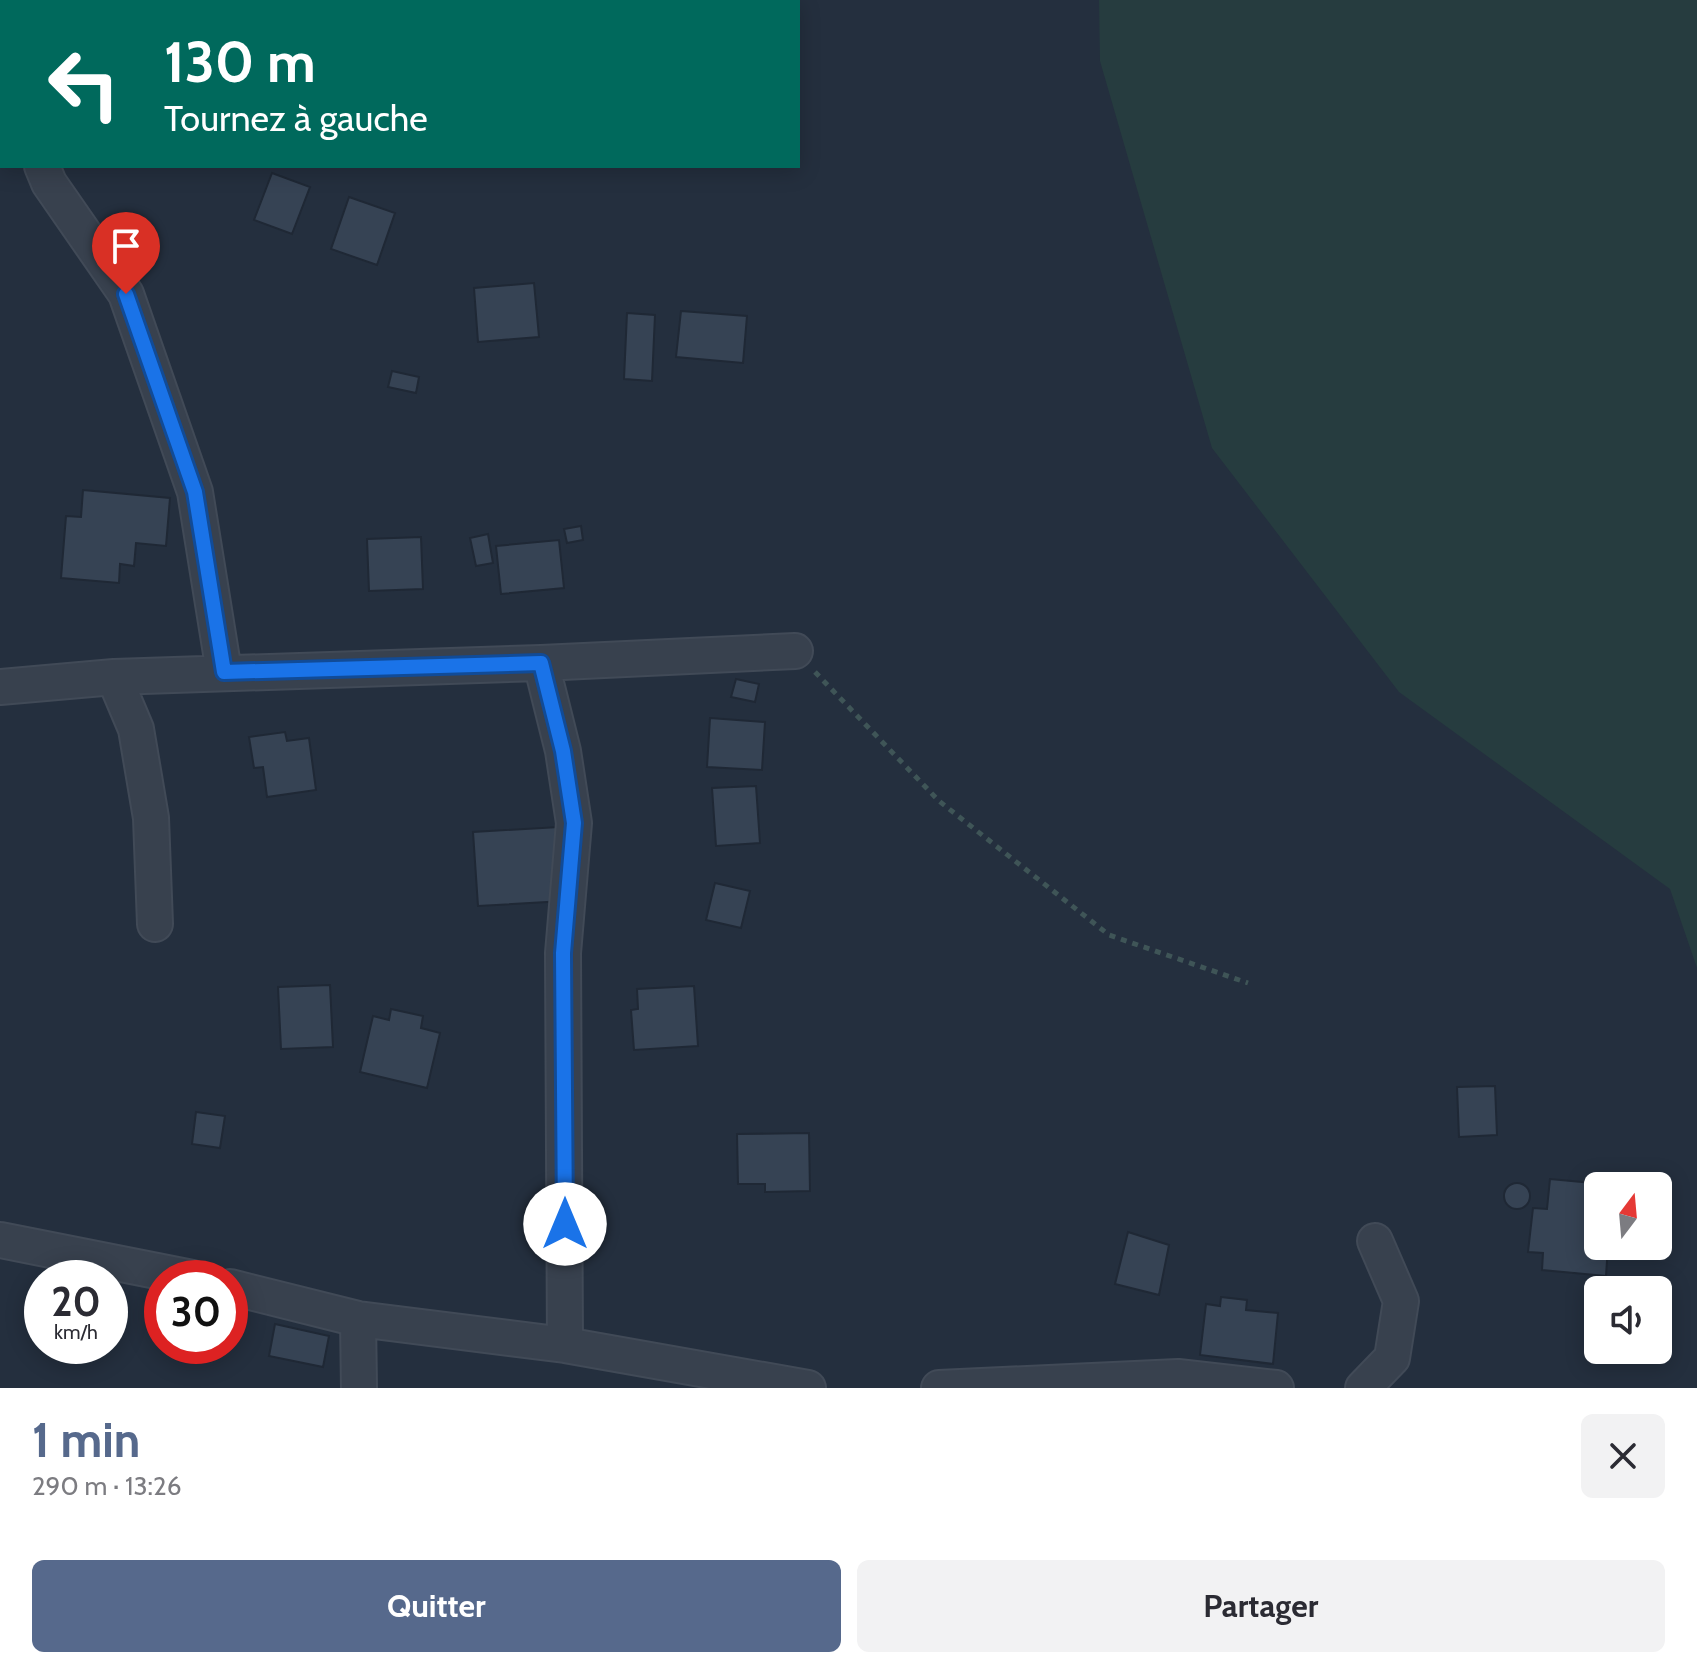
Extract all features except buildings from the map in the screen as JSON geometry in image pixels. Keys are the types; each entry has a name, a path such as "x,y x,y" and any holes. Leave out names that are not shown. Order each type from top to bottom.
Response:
{"street":[{"path":"43,168 49,183 126,294 195,492 224,672"},
{"path":"0,687 224,672 541,663 795,651"},
{"path":"541,663 563,751 574,823 563,953 565,1345"},
{"path":"114,677 136,729 149,803 155,924"},
{"path":"0,1240 144,1268"},
{"path":"1363,1388 1392,1358 1401,1301 1375,1241"},
{"path":"248,1292 358,1319 565,1345 808,1388"},
{"path":"358,1319 359,1388"},
{"path":"939,1388 1178,1377 1276,1388"}],"path":[{"path":"795,651 939,801 1109,935 1248,983"}],"green space":[{"path":"1099,0 1697,0 1697,968 1670,889 1399,692 1212,448 1100,61"}],"route":[{"path":"126,294 195,492 224,672 541,663 563,751 574,823 563,953 565,1224"}]}
